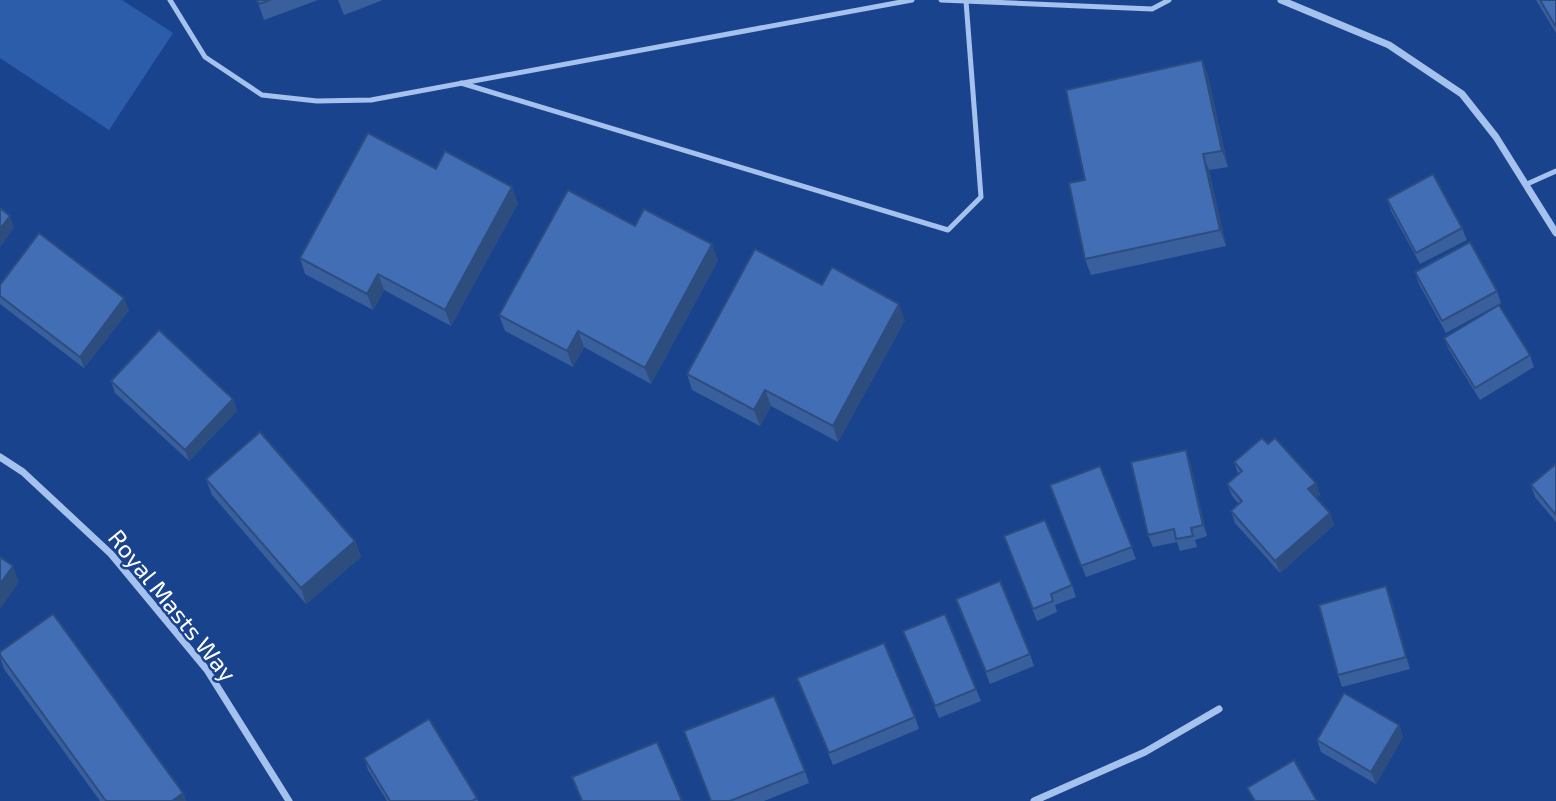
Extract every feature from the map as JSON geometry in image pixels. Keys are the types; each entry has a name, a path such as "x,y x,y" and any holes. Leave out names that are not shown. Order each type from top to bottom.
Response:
{"street":[{"path":"1281,0 1389,45 1462,94 1496,137 1556,233"},
{"name":"Royal Masts Way","path":"0,457 23,472 111,554 207,670 289,801"},
{"path":"1034,801 1145,752 1219,709"}],"lane":[{"path":"170,0 205,57 262,95 317,101 371,100 912,0"},
{"path":"941,0 1152,9 1169,0"},
{"path":"458,82 948,230 981,197 966,1"},
{"path":"1527,184 1556,171"}],"shaded area":[{"path":"0,0 122,0 173,33 109,130 0,58"}],"building":[{"path":"1540,0 1556,0 1556,27"},
{"path":"1202,60 1222,151 1203,154 1220,230 1085,259 1069,183 1085,180 1066,90"},
{"path":"368,133 436,169 445,151 512,187 445,310 378,274 367,294 300,258"},
{"path":"1433,174 1462,228 1416,253 1387,199"},
{"path":"568,190 635,226 644,209 712,244 645,368 578,331 567,351 499,315"},
{"path":"0,208 10,216 0,229"},
{"path":"39,233 124,298 80,357 0,296 0,285"},
{"path":"1470,242 1497,291 1442,321 1415,272"},
{"path":"755,249 822,285 832,267 899,304 833,426 765,390 754,410 687,374"},
{"path":"1499,305 1530,355 1475,388 1444,338"},
{"path":"159,330 233,399 185,450 111,381"},
{"path":"260,432 355,541 301,588 206,479"},
{"path":"1262,438 1268,444 1275,438 1316,483 1308,489 1330,513 1275,561 1231,511 1242,501 1227,484 1242,471 1234,462"},
{"path":"1186,450 1203,525 1191,528 1193,536 1176,539 1174,529 1148,535 1131,462"},
{"path":"1556,464 1556,515 1531,485"},
{"path":"1100,466 1132,547 1081,566 1050,485"},
{"path":"1045,520 1072,585 1051,594 1053,601 1033,609 1004,536"},
{"path":"0,557 13,566 0,584"},
{"path":"1000,581 1030,654 986,672 956,599"},
{"path":"1386,586 1406,657 1338,675 1319,605"},
{"path":"53,614 183,793 172,801 106,801 0,655 0,652"},
{"path":"945,614 976,689 935,706 903,631"},
{"path":"884,643 915,717 829,753 797,678"},
{"path":"1344,693 1399,725 1371,772 1317,740"},
{"path":"774,696 805,771 730,801 711,801 684,731"},
{"path":"429,719 477,798 472,801 390,801 364,758"},
{"path":"657,742 682,801 582,801 572,777"},
{"path":"1294,760 1317,801 1255,801 1247,788"}]}
